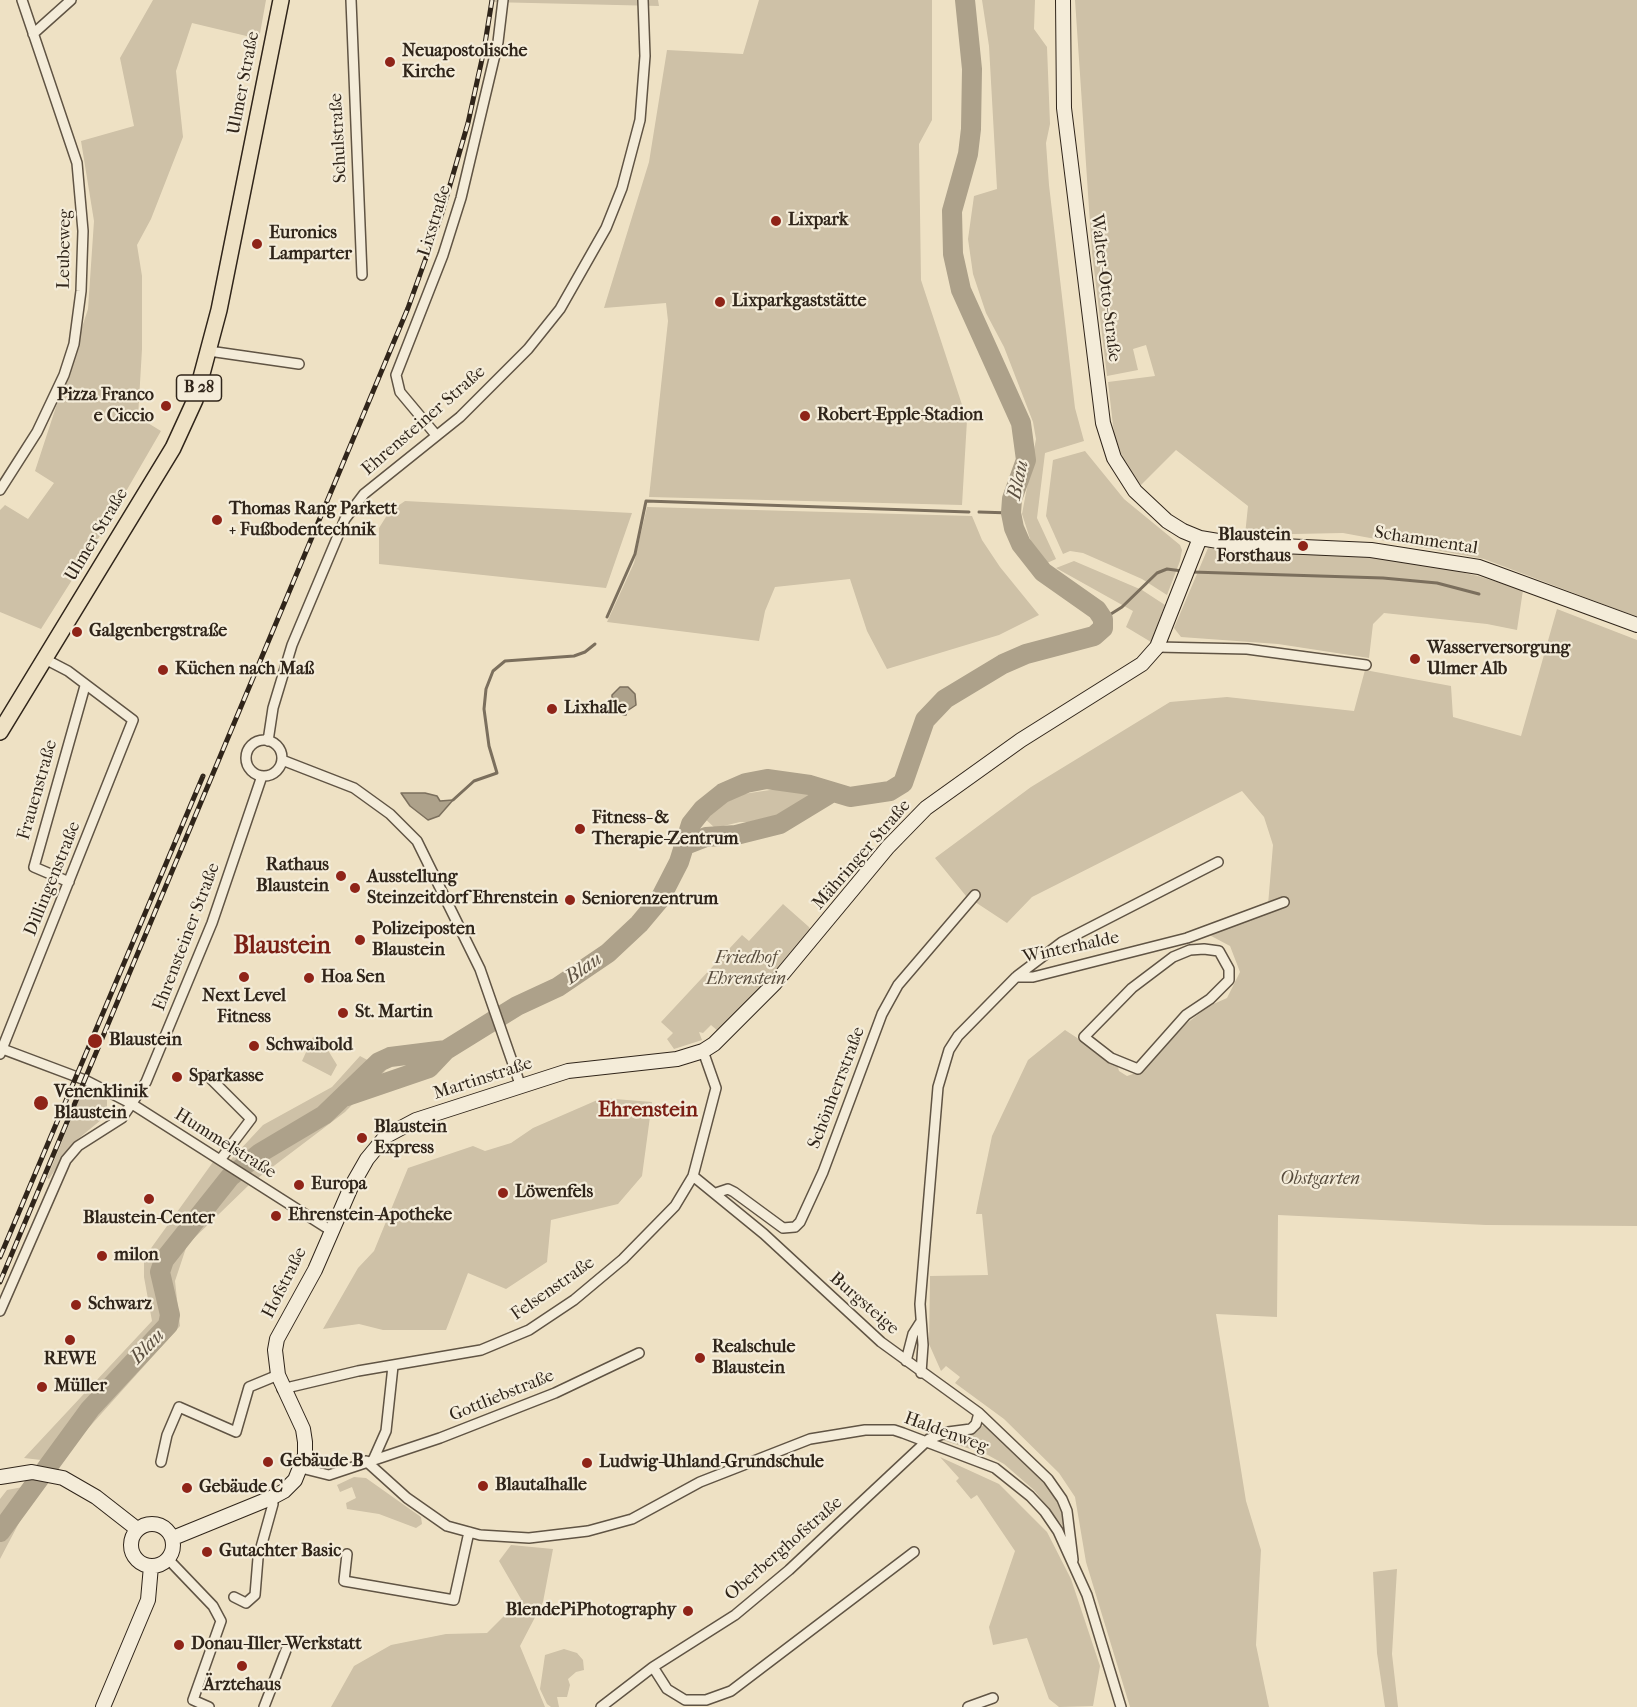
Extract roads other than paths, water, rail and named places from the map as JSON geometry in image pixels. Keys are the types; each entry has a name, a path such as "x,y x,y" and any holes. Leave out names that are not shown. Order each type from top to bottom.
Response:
{"main road":[{"name":"Ulmer Straße","path":"0,732 5,712 43,657 173,448 195,400 209,351 281,0"}],"street":[{"name":"Leubeweg","path":"0,487 37,432 64,375 74,344 81,291 83,231 80,178 71,144 22,0"},
{"path":"33,34 71,0"},
{"name":"Schulstraße","path":"351,0 363,275"},
{"name":"Lixstraße","path":"436,435 400,392 396,375 439,264 460,198 498,42 503,0"},
{"name":"Ehrensteiner Straße","path":"268,741 273,708 292,645 345,519 364,494 460,417 528,349 560,309 606,228 622,188 640,120 645,56 643,0"},
{"name":"Walter-Otto-Straße","path":"1063,0 1064,108 1107,441 1122,472 1151,507 1183,531 1200,538"},
{"path":"209,351 299,364"},
{"name":"Mähringer Straße","path":"703,1051 734,1027 775,983 888,847 926,808 1021,740 1142,664 1157,647 1200,538"},
{"name":"Schammental","path":"1200,538 1236,544 1371,550 1479,567 1637,625"},
{"path":"1157,647 1247,649 1366,665"},
{"path":"43,657 68,671 85,686"},
{"name":"Dillingenstraße","path":"1,1050 134,720 85,686"},
{"name":"Frauenstraße","path":"69,882 34,867 85,686"},
{"path":"268,741 277,746 282,760 278,770 262,776 252,771 246,755 256,742 268,741"},
{"path":"282,760 354,788 390,814 417,841 471,948 504,1030 521,1087"},
{"name":"Ehrensteiner Straße","path":"0,1311 66,1160 78,1146 119,1121 146,1083 206,939 262,776"},
{"path":"1016,977 1062,942 1218,862"},
{"name":"Schönherrstraße","path":"716,1193 728,1189 734,1192 783,1228 795,1227 800,1222 823,1172 882,1014 898,985 975,895"},
{"name":"Winterhalde","path":"921,1373 923,1345 920,1323 923,1256 941,1070 958,1036 1016,977 1034,977 1187,938 1284,902"},
{"path":"1187,938 1190,950"},
{"path":"1190,950 1219,951 1229,969 1229,980 1210,999 1186,1015 1138,1069 1110,1058 1084,1037 1132,988 1173,957 1190,950"},
{"name":"Hummelstraße","path":"1,1050 85,1080 132,1104 330,1230"},
{"path":"693,1176 716,1088 703,1051"},
{"name":"Martinstraße","path":"330,1230 367,1159 386,1136 416,1120 582,1068 649,1063 703,1051"},
{"path":"208,1076 228,1099 251,1119 224,1163"},
{"name":"Burgsteige","path":"693,1176 716,1193 881,1342 979,1413 1057,1490 1071,1527 1073,1562"},
{"name":"Felsenstraße","path":"393,1366 481,1350 508,1340 549,1317 601,1278 654,1229 684,1194 693,1176"},
{"name":"Hofstraße","path":"301,1468 305,1455 303,1429 282,1389 275,1350 277,1339 315,1270 330,1230"},
{"name":"Winterhalde","path":"906,1361 913,1334 920,1323"},
{"name":"Gottliebstraße","path":"301,1468 329,1475 421,1445 500,1416 639,1353"},
{"path":"282,1389 393,1366 386,1431 370,1460"},
{"path":"161,1462 167,1435 179,1407 236,1432 249,1387 278,1375"},
{"name":"Oberberghofstraße","path":"601,1707 653,1667 735,1615 797,1563 926,1443 937,1435 971,1429 976,1424 979,1413"},
{"name":"Haldenweg","path":"370,1460 388,1483 447,1526 469,1533 503,1538 529,1538 611,1527 651,1511 727,1470 782,1449 826,1436 865,1430 894,1430 995,1468 1045,1512 1073,1562 1087,1595 1121,1707"},
{"path":"172,1538 271,1498 290,1487 301,1468"},
{"path":"0,1477 32,1472 63,1478 96,1497 137,1529"},
{"path":"234,1597 246,1603 255,1595 258,1558 273,1504 271,1498"},
{"path":"157,1524 164,1527 172,1538 172,1553 168,1559 151,1566 144,1565 134,1556 131,1542 137,1529 143,1525 157,1524"},
{"path":"347,1554 344,1581 454,1600 469,1533"},
{"path":"653,1667 667,1689 685,1700 706,1700 731,1691 914,1552"},
{"path":"168,1559 213,1605 221,1622 193,1700 209,1707"},
{"path":"103,1707 148,1600 151,1566"},
{"path":"264,1707 286,1650"},
{"path":"968,1707 993,1698"}],"waterway":[{"name":"Blau","path":"0,1532 90,1409 168,1325 170,1315 160,1272 164,1260 230,1177 260,1153 324,1115 379,1062 390,1057 446,1050 517,1006 558,987 608,953 639,924 660,899 679,862 691,824 703,809 723,793 746,783 767,779 810,785 850,797 890,791 903,783 925,720 945,699 1003,664 1026,654 1094,636 1103,628 1103,619 1097,610 1043,572 1021,544 1014,528 1011,513 1012,499 1026,460 1021,423 961,290 953,254 952,211 968,154 971,129 972,69 965,0"},
{"path":"607,617 635,554 646,501 969,512"},
{"path":"979,512 1011,513"},
{"path":"1103,619 1122,607 1157,573 1167,569 1182,571"},
{"path":"1192,572 1383,578 1437,583 1479,594"},
{"path":"453,800 474,781 497,773 489,746 484,709 486,689 493,671 505,661 574,656 585,652 595,644"},
{"name":"Blau","path":"683,846 706,837 736,835 780,824 831,793"},
{"name":"Blau","path":"347,1096 429,1068 446,1050"}],"railway":[{"path":"0,1282 408,308 441,216 468,123 492,0"},
{"path":"0,1257 203,776"}],"place":[{"name":"Neuapostolische Kirche","path":"390,62"},
{"name":"Lixpark","path":"776,221"},
{"name":"Euronics Lamparter","path":"257,244"},
{"name":"Lixparkgaststätte","path":"720,302"},
{"name":"Pizza Franco e Ciccio","path":"166,406"},
{"name":"Robert-Epple-Stadion","path":"805,416"},
{"name":"Thomas Rang Parkett + Fußbodentechnik","path":"217,520"},
{"name":"Blaustein Forsthaus","path":"1303,546"},
{"name":"Galgenbergstraße","path":"77,632"},
{"name":"Wasserversorgung Ulmer Alb","path":"1415,659"},
{"name":"Küchen nach Maß","path":"163,670"},
{"name":"Lixhalle","path":"552,709"},
{"name":"Fitness- & Therapie-Zentrum","path":"580,829"},
{"name":"Rathaus Blaustein","path":"341,876"},
{"name":"Ausstellung Steinzeitdorf Ehrenstein","path":"355,888"},
{"name":"Seniorenzentrum","path":"570,900"},
{"name":"Polizeiposten Blaustein","path":"360,940"},
{"name":"Next Level Fitness","path":"244,977"},
{"name":"Hoa Sen","path":"309,978"},
{"name":"St. Martin","path":"343,1013"},
{"name":"Blaustein","path":"95,1041"},
{"name":"Schwaibold","path":"254,1046"},
{"name":"Sparkasse","path":"177,1077"},
{"name":"Venenklinik Blaustein","path":"41,1103"},
{"name":"Blaustein Express","path":"362,1138"},
{"name":"Europa","path":"299,1185"},
{"name":"Löwenfels","path":"503,1193"},
{"name":"Blaustein-Center","path":"149,1199"},
{"name":"Ehrenstein-Apotheke","path":"276,1216"},
{"name":"milon","path":"102,1256"},
{"name":"Schwarz","path":"76,1305"},
{"name":"REWE","path":"70,1340"},
{"name":"Realschule Blaustein","path":"700,1358"},
{"name":"Müller","path":"42,1387"},
{"name":"Gebäude B","path":"268,1462"},
{"name":"Ludwig-Uhland-Grundschule","path":"587,1463"},
{"name":"Blautalhalle","path":"483,1486"},
{"name":"Gebäude C","path":"187,1488"},
{"name":"Gutachter Basic","path":"207,1552"},
{"name":"BlendePiPhotography","path":"688,1611"},
{"name":"Donau-Iller-Werkstatt","path":"179,1645"},
{"name":"Ärztehaus","path":"242,1666"}],"district":[{"name":"Blaustein","path":"282,947"},
{"name":"Ehrenstein","path":"648,1111"}],"park label":[{"name":"Friedhof Ehrenstein","path":"746,969"},
{"name":"Obstgarten","path":"1320,1180"}]}
